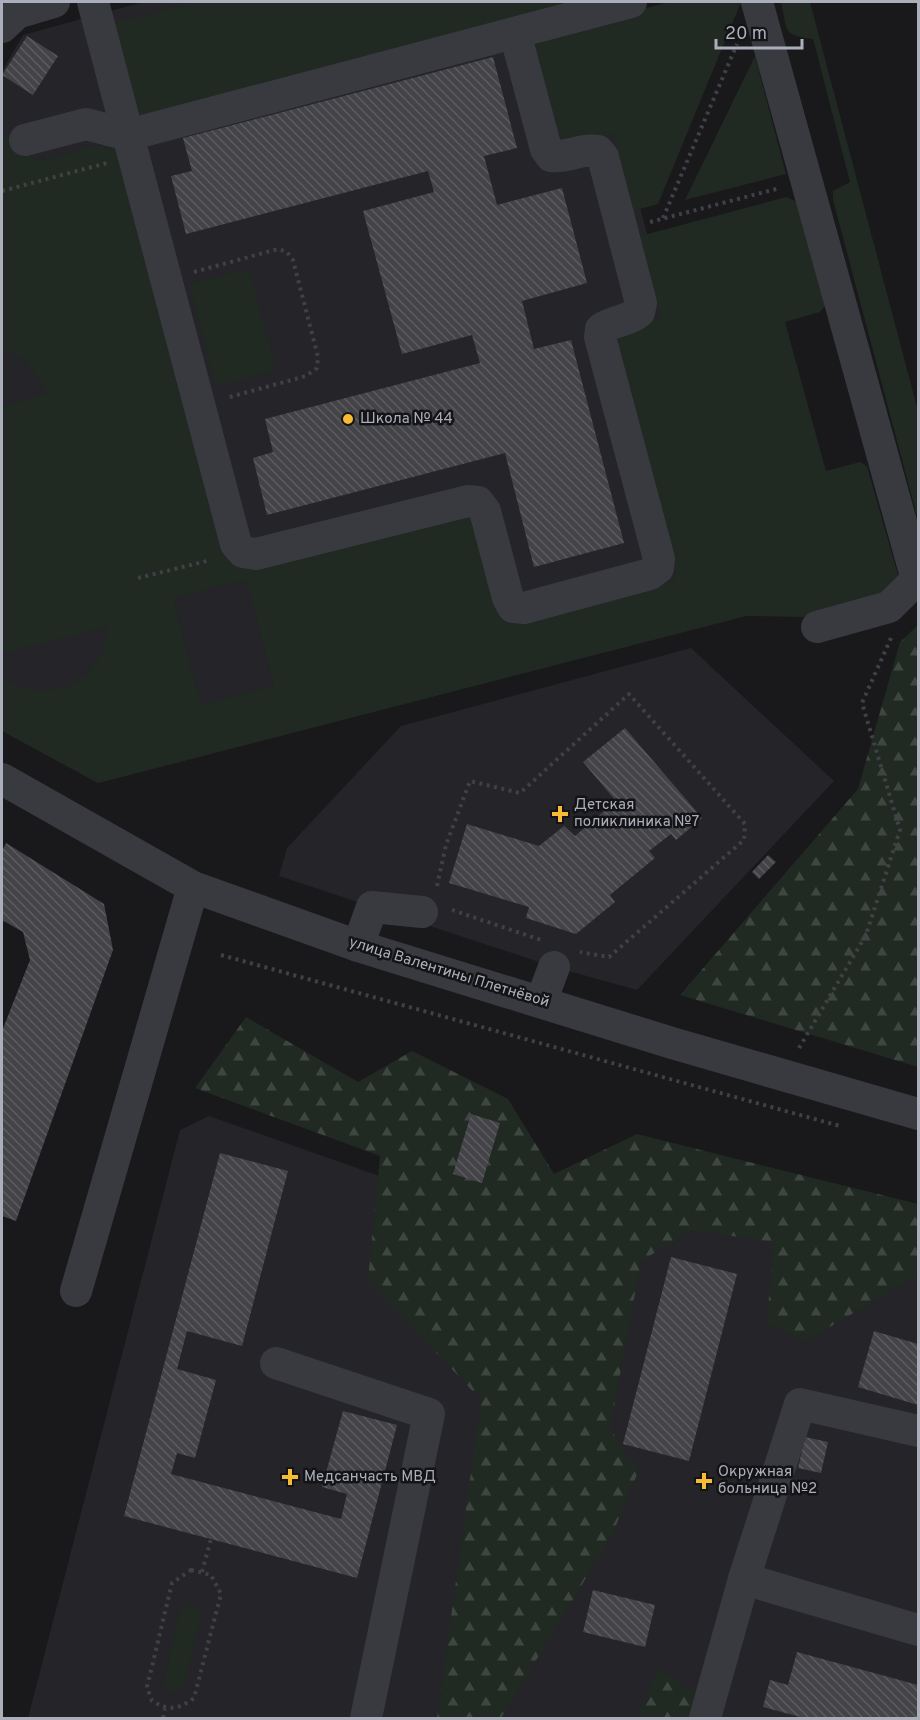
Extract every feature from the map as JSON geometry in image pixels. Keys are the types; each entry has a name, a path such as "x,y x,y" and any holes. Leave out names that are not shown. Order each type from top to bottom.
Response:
{"street":[{"path":"2,27 17,13 53,2"},
{"path":"93,2 236,544 243,552 256,554 468,501 478,502 485,511 508,598 513,607 524,608 650,574 658,568 659,559 600,337 602,329 609,324 632,318 639,312 641,303 603,157 598,151 589,150 559,157 551,156 546,149 515,33"},
{"path":"25,140 86,124 131,146 515,33 631,2"},
{"path":"757,2 918,579 889,608 817,627"},
{"name":"улица Валентины Плетнёвой","path":"2,779 193,887 358,946 918,1114"},
{"path":"76,1292 193,887"},
{"path":"358,946 372,907 428,908"},
{"path":"541,1002 559,954"},
{"path":"276,1363 429,1414 366,1719"},
{"path":"705,1719 744,1579 800,1404 918,1431"},
{"path":"744,1579 918,1630"}],"path":[{"path":"663,218 741,34"},
{"path":"2,191 131,146"},
{"path":"645,223 806,181"},
{"path":"166,279 278,249 287,252 293,260 318,357 317,368 306,376 199,405"},
{"path":"138,578 243,552"},
{"path":"775,1072 799,1048 866,935 900,830 862,703 894,631"},
{"path":"629,694 745,824 744,840 609,957 559,954 428,908 446,845 470,781 520,793 629,694"},
{"path":"221,955 850,1128"},
{"path":"202,1572 211,1539"},
{"path":"191,1570 202,1572 211,1575 222,1594 194,1698 181,1707 165,1709 152,1701 147,1688 172,1583 191,1570"},
{"path":"163,1719 165,1709"}],"shaded area":[{"name":"Школа № 44","path":"143,2 587,2 746,616 98,783 2,731 2,71 23,35"},
{"name":"Детская поликлиника №7","path":"691,648 834,781 637,990 554,967 279,876 287,848 401,726"},
{"path":"209,1116 550,1236 652,1202 918,1243 918,1718 28,1718 180,1130"}],"green space":[{"path":"194,2 574,2 139,120 112,24"},
{"path":"669,2 741,2 658,204 633,211 613,134 569,145 557,137 532,38"},
{"path":"781,2 810,2 918,411 918,520 833,200 833,191 850,182 813,39 795,36 788,30"},
{"path":"755,56 786,174 685,200"},
{"path":"2,135 38,161 98,145 118,151 224,546 476,515 506,625 677,580 615,342 622,329 661,317 640,236 786,197 797,202 825,306 820,312 785,322 826,471 860,462 867,466 898,575 880,595 802,617 746,616 98,783 2,731 2,676 28,689 57,689 70,685 93,667 101,654 107,627 2,654 2,406 46,394 30,366 17,356 2,349","holes":["246,579 274,686 201,705 173,598"]},
{"path":"244,270 251,275 275,364 271,372 222,385 214,379 191,291 194,283"},
{"path":"918,625 918,1067 680,995 858,789 900,642"},
{"path":"246,1017 358,1082 412,1051 508,1099 554,1174 637,1134 918,1204 918,1275 806,1341 767,1323 773,1242 692,1230 641,1261 610,1428 638,1472 612,1535 501,1718 437,1718 481,1400 368,1280 380,1156 195,1088"},
{"path":"189,1605 198,1608 201,1614 183,1688 177,1692 166,1690 163,1684 181,1609"},
{"path":"659,1668 730,1718 637,1718"}],"building":[{"path":"27,36 58,56 33,95 2,75"},
{"path":"493,57 517,148 484,156 497,205 562,188 587,283 522,301 534,349 571,340 624,543 534,567 505,453 267,515 253,458 273,452 265,419 480,363 472,335 402,354 363,211 434,192 428,171 186,234 171,176 192,171 183,138"},
{"path":"625,728 702,818 676,840 671,834 649,851 655,858 610,895 615,902 576,934 526,918 529,907 449,883 467,824 539,846 564,826 575,836 616,801 583,762"},
{"path":"6,843 104,904 113,950 16,1221 2,1216 2,1031 30,960 23,932 2,920 2,851"},
{"path":"768,855 776,862 759,879 752,872"},
{"path":"471,1114 500,1123 482,1183 453,1174"},
{"name":"Медсанчасть МВД","path":"220,1153 288,1171 242,1346 187,1331 177,1369 216,1380 195,1458 177,1453 171,1474 341,1519 347,1494 322,1487 343,1411 397,1425 357,1578 124,1516"},
{"path":"671,1257 737,1274 689,1461 623,1444"},
{"path":"874,1331 918,1344 918,1405 858,1387"},
{"path":"805,1437 828,1442 821,1473 798,1468"},
{"path":"593,1590 655,1605 645,1647 583,1632"},
{"path":"797,1652 918,1685 918,1718 804,1718 763,1707 770,1680 788,1685"}],"place":[{"name":"Школа № 44","path":"348,419"},
{"name":"Детская поликлиника №7","path":"560,814"},
{"name":"Медсанчасть МВД","path":"290,1477"},
{"name":"Окружная больница №2","path":"704,1481"}]}
